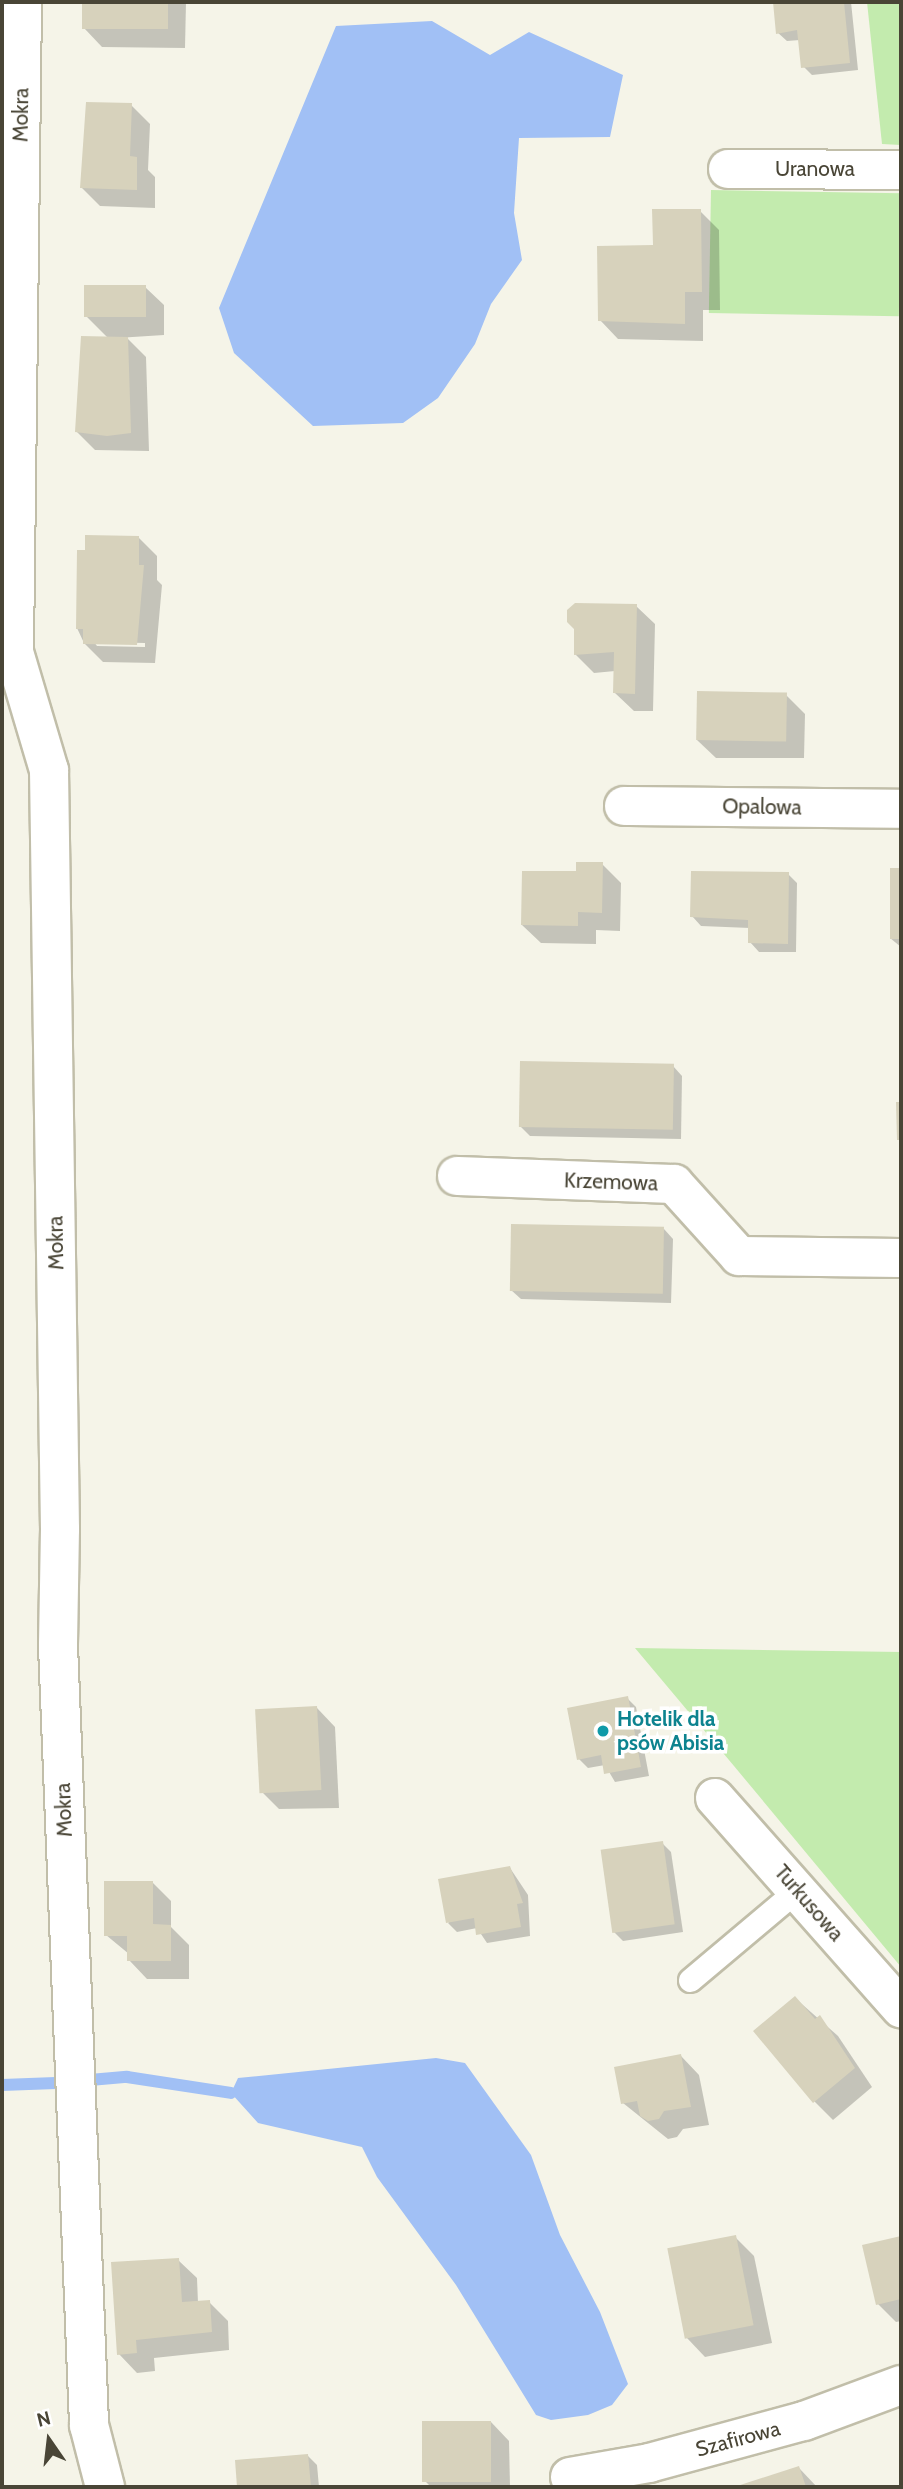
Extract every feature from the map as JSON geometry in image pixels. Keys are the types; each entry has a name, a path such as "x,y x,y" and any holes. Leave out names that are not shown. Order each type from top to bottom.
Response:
{"street":[{"name":"Mokra","path":"22,2 14,652 49,769 60,1529 58,1645 89,2425 105,2487"},
{"name":"Uranowa","path":"728,169 901,170"},
{"name":"Opalowa","path":"624,806 901,809"},
{"name":"Krzemowa","path":"457,1176 674,1184 740,1256 901,1258"},
{"name":"Turkusowa","path":"715,1798 901,2008"},
{"name":"Szafirowa","path":"570,2477 649,2463 804,2421 901,2385"}],"lane":[{"path":"690,1980 798,1889"}],"green space":[{"path":"867,2 901,2 901,145 882,144"},
{"path":"711,190 901,193 899,316 709,313"},
{"path":"635,1648 901,1652 901,1967 734,1766"}],"water":[{"path":"432,21 490,55 529,32 623,75 610,137 519,138 514,213 522,260 491,304 475,344 438,398 403,423 313,426 234,353 219,308 336,26"},
{"path":"436,2058 465,2063 531,2155 560,2235 600,2312 628,2384 612,2405 588,2415 551,2420 536,2415 456,2285 377,2177 362,2147 258,2123 231,2093 238,2078"}],"building":[{"path":"82,2 168,2 168,29 82,29"},
{"path":"773,2 844,2 850,63 801,68 797,30 776,34"},
{"path":"86,102 132,103 130,156 137,157 137,190 80,188"},
{"path":"652,209 701,209 702,292 685,292 685,324 598,321 597,246 653,245"},
{"path":"84,285 146,285 146,317 84,317"},
{"path":"81,336 128,337 131,433 107,436 75,432"},
{"path":"85,535 139,536 139,565 144,565 137,645 83,644 83,629 76,629 77,550 85,550"},
{"path":"575,603 637,604 635,694 613,693 614,652 574,655 574,629 567,622 567,610"},
{"path":"697,691 787,693 786,742 696,740"},
{"path":"576,862 603,862 602,913 578,912 578,926 521,925 522,871 576,871"},
{"path":"890,868 901,868 901,939 890,939"},
{"path":"691,871 789,872 788,944 748,943 748,920 690,917"},
{"path":"520,1061 674,1064 673,1130 519,1127"},
{"path":"896,1102 901,1102 901,1140 897,1140"},
{"path":"511,1224 664,1227 663,1294 510,1291"},
{"name":"Hotelik dla psów Abisia","path":"628,1696 641,1767 604,1774 601,1755 577,1760 567,1708"},
{"path":"317,1706 321,1790 259,1793 255,1709"},
{"path":"663,1841 675,1924 612,1933 601,1850"},
{"path":"510,1866 523,1903 517,1904 521,1927 476,1935 474,1918 446,1923 438,1879"},
{"path":"104,1881 153,1881 153,1924 171,1925 171,1961 127,1961 127,1936 104,1936"},
{"path":"795,1996 815,2019 820,2015 855,2068 813,2103 753,2031"},
{"path":"681,2054 691,2107 664,2111 659,2119 648,2121 640,2116 637,2101 621,2104 614,2067"},
{"path":"736,2235 754,2325 685,2339 667,2248"},
{"path":"901,2236 901,2299 876,2305 862,2245"},
{"path":"179,2258 182,2302 210,2300 212,2332 136,2340 137,2353 117,2355 111,2262"},
{"path":"422,2421 491,2421 491,2482 422,2482"},
{"path":"308,2454 311,2487 237,2487 235,2460"},
{"path":"799,2466 806,2487 734,2487"}],"waterway":[{"path":"90,2080 127,2077 231,2093"},
{"path":"2,2085 56,2083"}],"place":[{"name":"Hotelik dla psów Abisia","path":"603,1731"}]}
